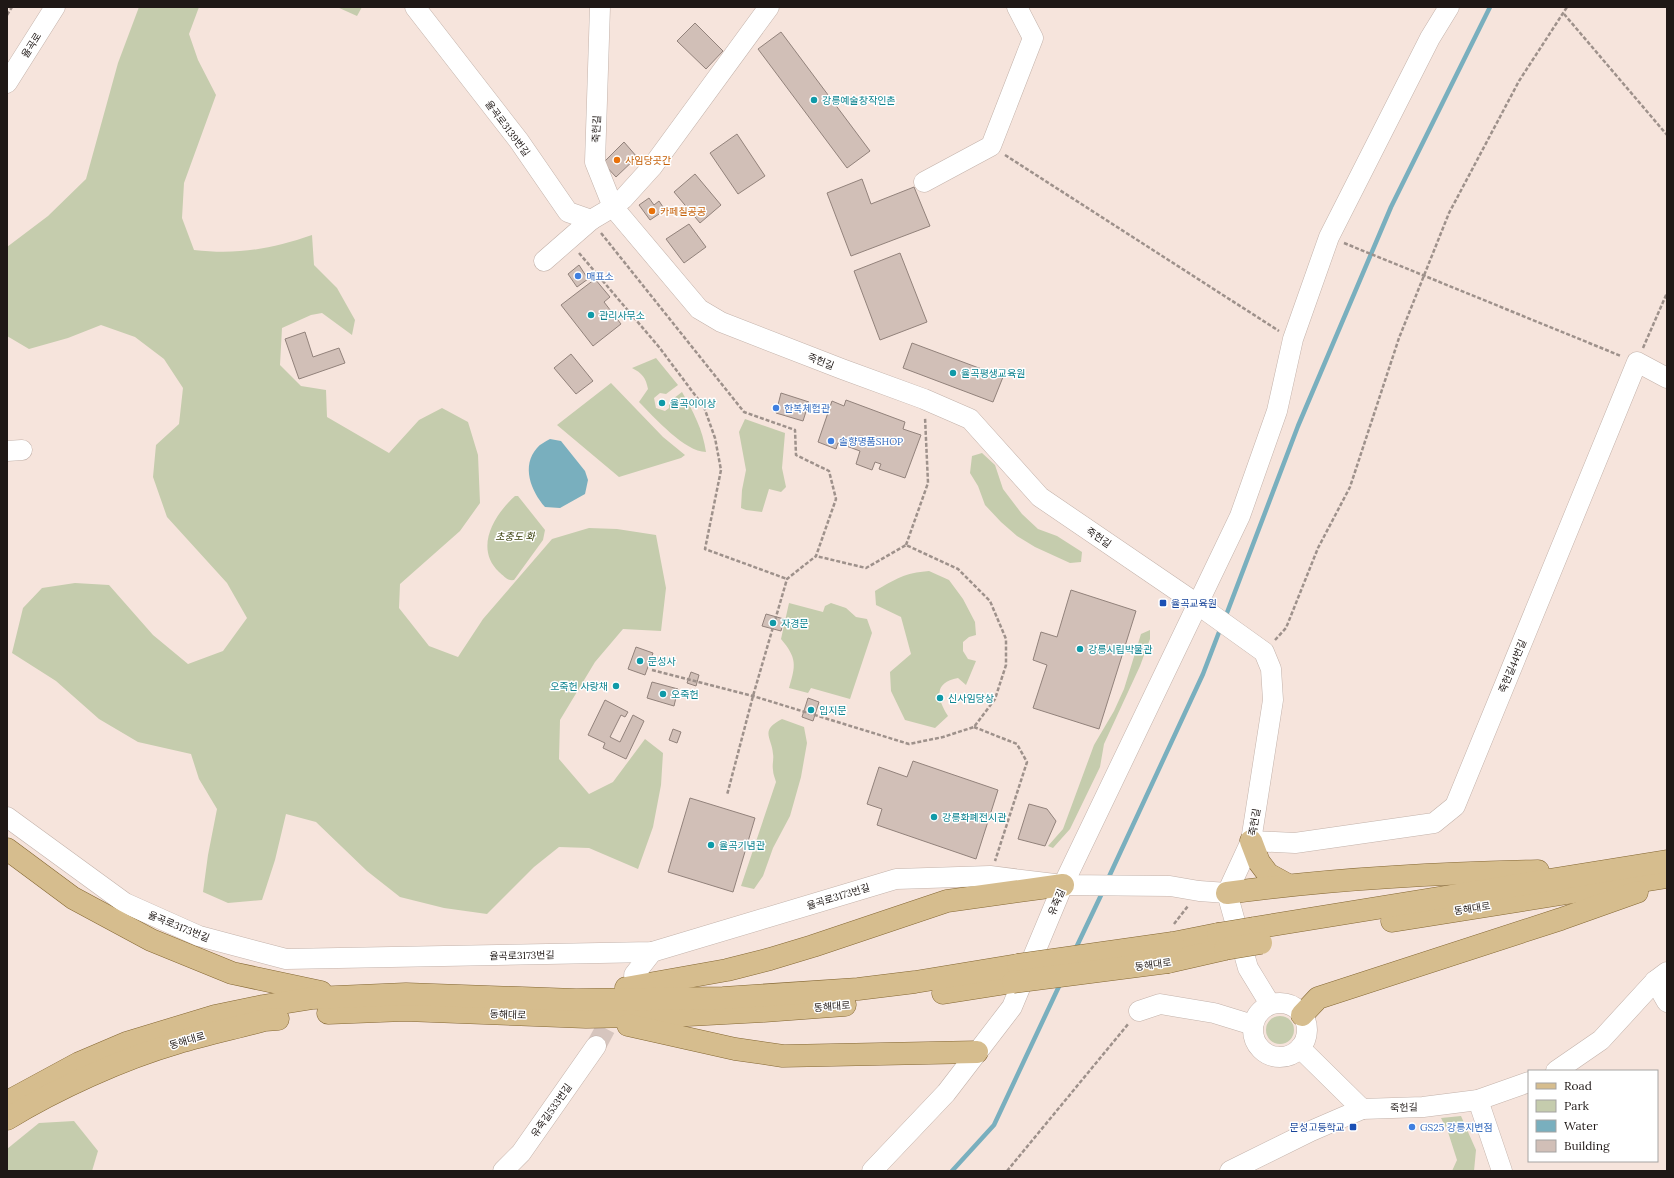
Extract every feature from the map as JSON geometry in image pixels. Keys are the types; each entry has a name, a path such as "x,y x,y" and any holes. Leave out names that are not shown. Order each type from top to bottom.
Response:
{"main road":[{"path":"1251,841 1259,862 1268,874 1288,885"},
{"path":"7,849 73,898 151,940 232,973 342,997"},
{"name":"동해대로","path":"7,1119 40,1100 129,1060 176,1043 265,1020 315,1014 405,1010 586,1017 688,1015 764,1012 859,1004 1171,944 1222,942 1667,861"},
{"path":"1227,893 1288,885 1470,872 1615,870"},
{"name":"동해대로","path":"1257,936 1667,877"},
{"path":"1302,1015 1318,998 1667,882"},
{"path":"556,999 670,981 727,970 813,946 947,901 1063,885"},
{"name":"동해대로","path":"7,1102 79,1063 126,1043 171,1028 215,1016 262,1006 313,998 406,994 556,999 723,998 844,990 915,982 1016,974"},
{"path":"586,1017 686,1037 735,1049 783,1056 977,1052"}],"street":[{"name":"율곡로","path":"7,83 56,7"},
{"name":"율곡로3139번길","path":"414,7 518,141 568,212 591,220"},
{"name":"죽헌길","path":"600,7 595,162 613,207 699,309 721,322 842,370 924,399 970,419 1040,497 1264,652 1271,669 1273,700 1251,841 1227,893"},
{"path":"544,261 591,220 613,207 623,199 652,167 769,7"},
{"path":"924,182 991,146 1033,38 1017,7"},
{"name":"유죽길","path":"872,1171 946,1093 1012,1007 1063,885 1203,609 1240,516 1278,411 1293,340 1329,237 1430,38 1449,7"},
{"path":"1637,362 1663,373"},
{"name":"죽헌길44번길","path":"1251,841 1295,843 1434,823 1455,806 1637,362"},
{"name":"율곡로3173번길","path":"7,817 125,903 199,936 286,959 652,952 896,879 990,876 1063,885 1170,886 1199,891 1227,893"},
{"path":"1227,893 1248,968 1270,1004"},
{"path":"634,975 652,952"},
{"path":"1557,1070 1601,1040 1663,988"},
{"path":"1279,1002 1288,1004 1296,1008 1302,1015 1306,1023 1307,1032 1305,1041 1300,1048 1293,1053 1276,1057 1261,1049 1256,1042 1253,1034 1253,1025 1256,1016 1262,1009 1270,1004 1279,1002"},
{"path":"1138,1011 1160,1004 1214,1013 1253,1025"},
{"name":"유죽길533번길","path":"502,1171 521,1153 596,1046"},
{"path":"1230,1171 1311,1131 1362,1109 1300,1048"},
{"name":"죽헌길","path":"1362,1109 1423,1107 1478,1100 1528,1082"},
{"path":"1478,1100 1502,1171"}],"path":[{"path":"7,15 12,7"},
{"path":"1264,652 1286,628 1318,548 1350,486 1399,338 1423,275 1449,214 1519,81 1564,14 1567,7"},
{"path":"1564,14 1667,135"},
{"path":"991,146 1293,340"},
{"path":"591,220 744,412 795,430 796,455 829,471 836,499 816,556 787,579 753,696 727,795"},
{"path":"1329,237 1637,362 1667,294"},
{"path":"567,240 658,347 704,407 715,438 721,470 706,549 787,579"},
{"path":"816,556 866,568 906,545 928,483 924,399"},
{"path":"652,670 753,696 909,744 943,737 974,727 995,699 1006,665 1006,639 990,601 958,569 906,545"},
{"path":"974,727 1017,744 1027,762 990,876"},
{"path":"1171,944 1199,891"},
{"path":"1007,1171 1138,1011"}],"green space":[{"path":"139,7 199,7 189,34 198,60 216,95 184,183 182,218 194,250 225,252 254,250 282,244 312,235 314,265 337,288 355,320 352,335 322,313 311,315 282,328 280,365 301,386 326,390 327,417 389,453 419,420 442,408 468,422 478,455 480,503 460,531 400,584 399,608 429,646 458,657 483,619 552,539 589,528 617,529 656,535 666,588 661,631 623,629 595,662 560,720 559,759 589,794 613,782 645,739 663,753 661,785 653,827 638,869 589,848 559,847 534,867 487,914 444,908 400,897 367,871 316,822 286,814 275,860 262,900 228,903 203,892 208,855 217,809 199,779 191,754 138,742 99,719 56,681 12,653 23,608 42,588 75,583 109,585 153,635 188,664 223,651 247,618 227,583 167,517 153,477 156,445 179,424 183,388 164,359 135,337 101,325 68,338 29,349 7,336 7,247 48,216 86,179 118,63"},
{"path":"337,7 362,7 357,16"},
{"path":"656,358 678,385 666,394 660,393 654,398 656,408 665,411 669,408 669,402 682,392 703,436 706,452 689,446 670,433 639,402 648,389 643,376 632,368"},
{"path":"611,383 663,437 685,455 681,458 619,477 557,425"},
{"path":"745,419 785,433 782,468 786,487 781,492 769,489 762,512 741,508 742,490 746,470 739,432"},
{"path":"982,453 995,465 1003,489 1022,514 1038,529 1057,536 1082,552 1081,562 1070,563 1035,547 1017,536 985,505 978,486 970,473 972,456"},
{"name":"초충도 화","path":"515,496 518,496 545,530 543,540 514,580 512,580 504,577 492,563 488,553 488,542 494,522"},
{"path":"929,571 949,580 963,599 975,622 976,635 969,637 963,642 963,651 968,659 976,661 966,685 958,678 950,680 941,687 941,703 948,716 935,728 905,720 891,691 890,672 911,654 901,617 876,605 875,591 900,577 913,573"},
{"path":"789,603 823,612 825,606 831,603 846,608 856,617 867,619 872,633 850,699 811,688 808,693 789,688 794,662 790,651 781,639"},
{"path":"1150,630 1150,639 1140,666 1104,744 1100,767 1070,829 1053,848 1048,846 1063,829 1094,745 1114,711 1124,689 1141,634"},
{"path":"782,719 804,727 807,743 801,777 790,816 773,848 763,876 754,889 741,886 776,782 773,772 772,748 768,735 771,727"},
{"path":"1280,1016 1290,1020 1294,1030 1290,1040 1280,1044 1270,1040 1266,1030 1270,1020"},
{"path":"1461,1116 1476,1150 1474,1171 1452,1171 1457,1160 1448,1132 1441,1118"},
{"path":"74,1121 98,1151 92,1171 7,1171 7,1149 39,1123"}],"water":[{"path":"550,439 561,441 585,471 588,480 585,494 560,508 545,507 536,494 530,478 529,470 532,455 540,445"}],"building":[{"path":"695,23 723,51 706,69 677,41"},
{"name":"강릉예술창작인촌","path":"781,32 870,151 847,168 758,49"},
{"path":"737,134 765,176 738,194 710,153"},
{"path":"624,142 637,157 616,177 603,163"},
{"path":"695,174 721,205 700,223 674,192"},
{"path":"862,179 871,204 914,187 930,226 851,256 827,193"},
{"path":"649,198 654,205 659,201 665,210 650,220 639,205"},
{"path":"689,224 706,247 684,263 666,239"},
{"path":"900,253 927,322 880,340 854,271"},
{"name":"매표소","path":"579,265 588,279 577,287 568,274"},
{"name":"관리사무소","path":"595,279 610,297 604,302 621,324 593,346 561,305"},
{"path":"305,332 313,357 339,348 345,363 299,379 285,339"},
{"name":"율곡평생교육원","path":"912,343 1003,377 993,402 903,368"},
{"path":"571,354 593,381 576,394 554,368"},
{"path":"781,393 809,402 803,421 776,413"},
{"path":"846,400 905,422 903,429 921,435 905,478 879,469 881,464 875,462 872,470 856,464 860,451 838,443 836,449 818,442 832,401 844,406"},
{"name":"강릉시립박물관","path":"1071,590 1136,611 1099,729 1033,708 1047,665 1033,660 1041,632 1057,637"},
{"name":"자경문","path":"766,614 784,619 781,631 762,626"},
{"name":"문성사","path":"636,647 653,653 645,675 628,669"},
{"path":"691,672 699,675 696,686 687,683"},
{"name":"오죽헌","path":"652,682 678,689 674,706 647,698"},
{"name":"입지문","path":"808,698 819,702 813,721 802,717"},
{"path":"605,700 628,712 625,717 621,715 610,737 620,742 633,715 644,721 626,759 603,748 605,743 588,735"},
{"path":"673,729 681,732 677,743 669,740"},
{"name":"강릉화폐전시관","path":"913,761 998,790 976,859 877,825 882,809 867,804 879,767 907,777"},
{"name":"율곡기념관","path":"690,798 755,818 733,892 668,872"},
{"path":"1029,804 1047,809 1056,821 1045,846 1018,839"}],"waterway":[{"path":"1225,618 1298,426 1391,207 1490,7"},
{"path":"1107,881 1203,674 1221,627"},
{"path":"1075,950 1103,891"},
{"path":"952,1171 994,1125 1061,982"}],"tunnel":[{"path":"596,1046 619,1003"}],"place":[{"name":"강릉예술창작인촌","path":"814,100"},
{"name":"사임당곳간","path":"617,160"},
{"name":"카페칠공공","path":"652,211"},
{"name":"매표소","path":"578,276"},
{"name":"관리사무소","path":"591,315"},
{"name":"율곡평생교육원","path":"953,373"},
{"name":"율곡이이상","path":"662,403"},
{"name":"한복체험관","path":"776,408"},
{"name":"솔향명품SHOP","path":"831,441"},
{"name":"율곡교육원","path":"1163,603"},
{"name":"자경문","path":"773,623"},
{"name":"강릉시립박물관","path":"1080,649"},
{"name":"문성사","path":"640,661"},
{"name":"오죽헌 사랑채","path":"616,686"},
{"name":"오죽헌","path":"663,694"},
{"name":"신사임당상","path":"940,698"},
{"name":"입지문","path":"811,710"},
{"name":"강릉화폐전시관","path":"934,817"},
{"name":"율곡기념관","path":"711,845"},
{"name":"문성고등학교","path":"1353,1127"},
{"name":"GS25 강릉지변점","path":"1412,1127"}]}
